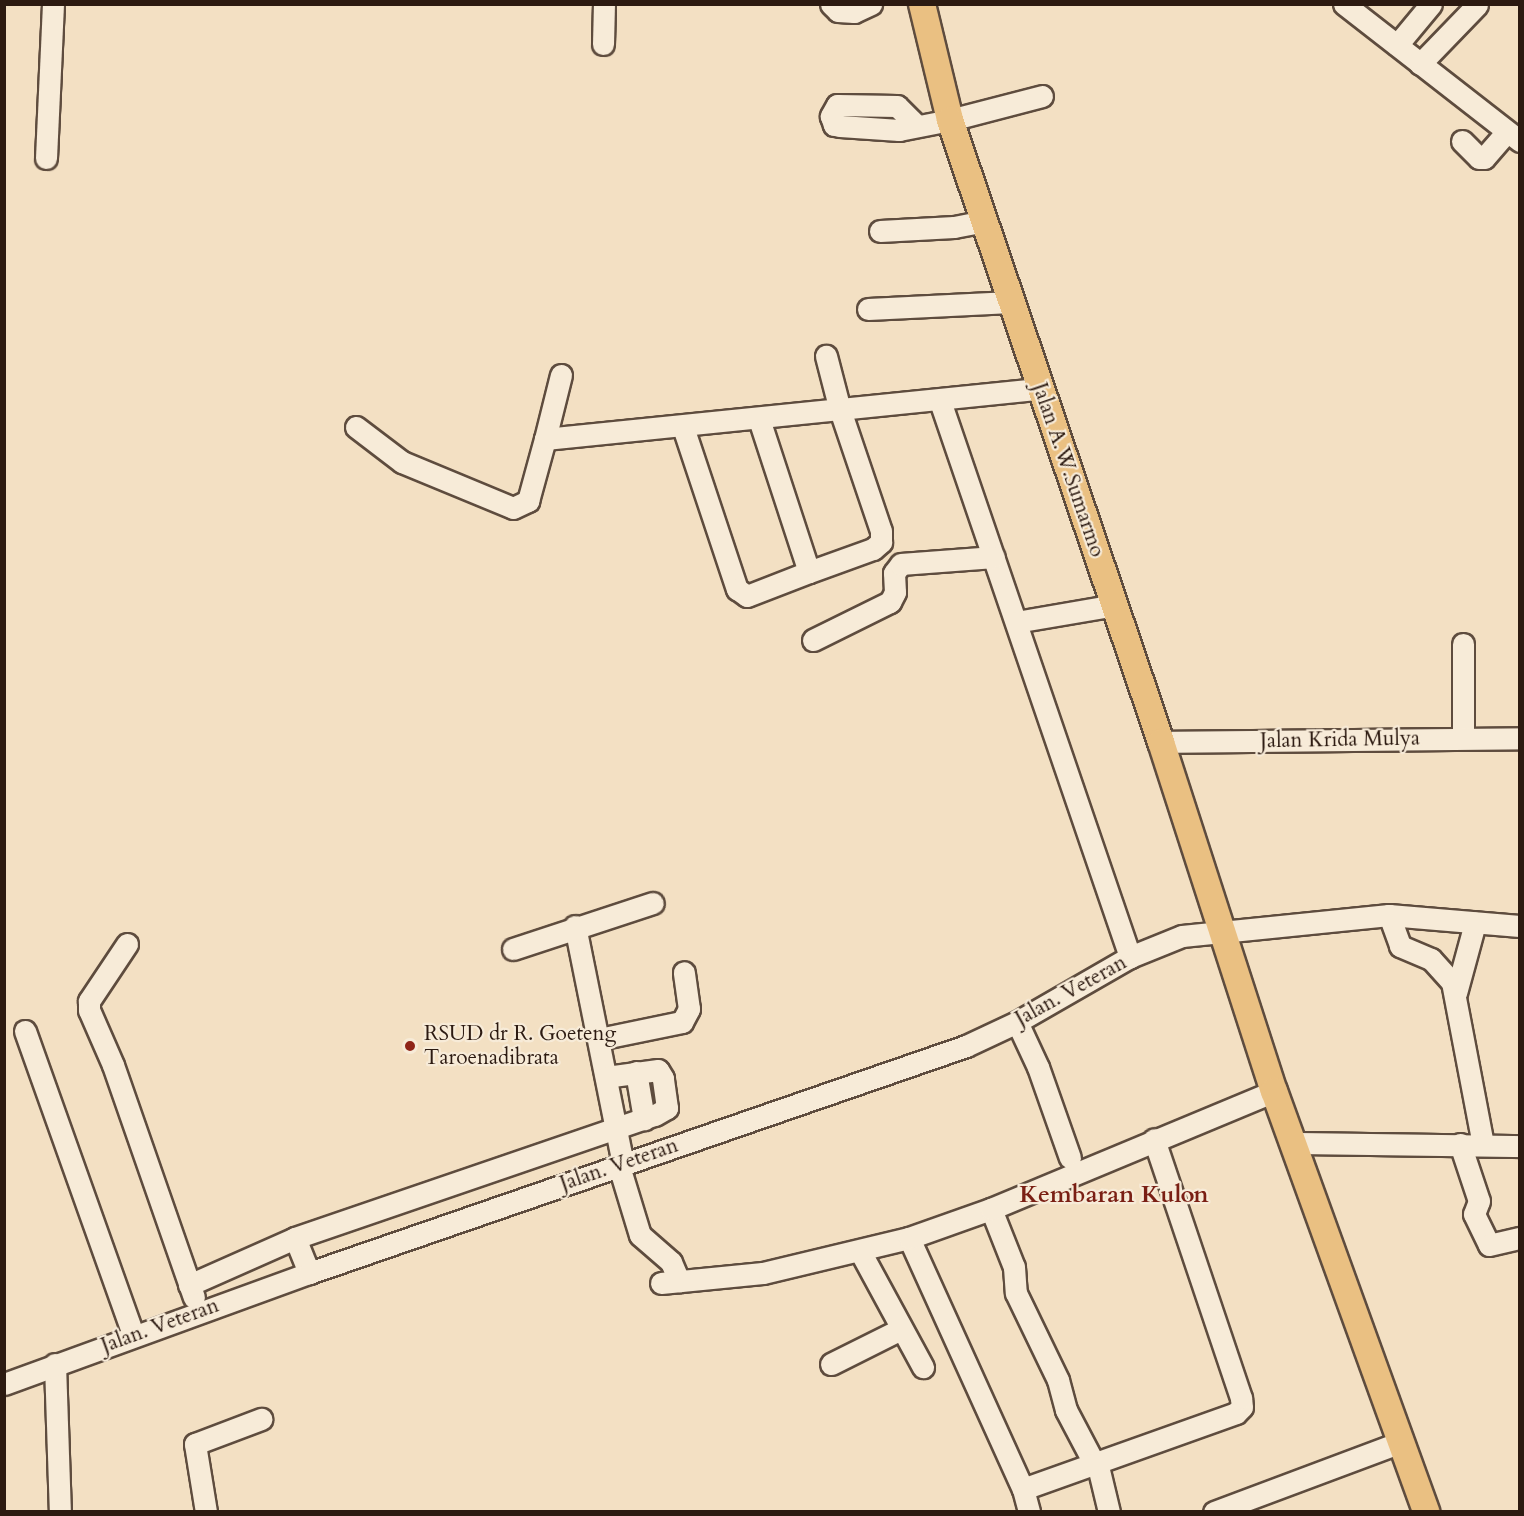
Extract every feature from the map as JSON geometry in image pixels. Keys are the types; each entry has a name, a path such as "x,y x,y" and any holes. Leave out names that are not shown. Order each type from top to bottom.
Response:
{"main road":[{"name":"Jalan A.W.Sumarmo","path":"922,4 950,120 1161,742 1291,1143 1426,1512"}],"street":[{"path":"46,158 53,4"},
{"path":"603,44 604,4"},
{"path":"831,4 838,11 854,12 871,4"},
{"path":"1344,4 1516,136 1484,158 1479,158 1462,141"},
{"path":"1396,45 1431,4"},
{"path":"1420,64 1477,5"},
{"path":"917,126 950,120 1042,96"},
{"path":"879,231 954,227 984,221"},
{"path":"868,309 1011,302"},
{"path":"683,427 740,594 752,595 873,549 881,542 881,531 840,410 826,356"},
{"path":"356,427 402,462 513,508 528,501 561,375"},
{"path":"545,439 683,427 1040,389"},
{"path":"940,401 1130,957"},
{"path":"759,419 809,572"},
{"path":"813,640 890,602 895,592 894,573 902,564 994,557"},
{"path":"1016,622 1115,605"},
{"path":"1463,644 1463,738"},
{"name":"Jalan Krida Mulya","path":"1161,742 1520,738"},
{"path":"513,949 575,926 653,903"},
{"path":"1389,915 1400,946 1431,959 1445,970 1456,993 1483,1145"},
{"name":"Jalan. Veteran","path":"4,1384 133,1335 309,1273 966,1046 1017,1022 1130,957 1182,936 1389,915 1520,926"},
{"path":"1456,993 1475,923"},
{"path":"575,926 599,1039 621,1165 640,1234 671,1262 670,1282 763,1273 909,1239 991,1209 1154,1139 1274,1091"},
{"path":"127,944 89,1000 89,1010 113,1065 199,1312"},
{"path":"599,1039 682,1022 689,1009 684,972"},
{"path":"1017,1022 1038,1067 1070,1158"},
{"path":"25,1031 133,1335"},
{"path":"189,1285 295,1238 644,1119 667,1107 663,1078 658,1070 606,1077"},
{"path":"1023,1489 1236,1413 1242,1407 1154,1139"},
{"path":"1291,1143 1520,1146"},
{"path":"1460,1144 1479,1201 1474,1214 1489,1245 1520,1238"},
{"path":"991,1209 1014,1267 1016,1293 1058,1380 1065,1410 1096,1463 1110,1512"},
{"path":"295,1238 309,1273"},
{"path":"909,1239 1023,1489 1029,1512"},
{"path":"861,1252 923,1367"},
{"path":"831,1364 901,1329"},
{"path":"55,1364 60,1512"},
{"path":"206,1512 195,1444 261,1419"},
{"path":"1214,1512 1401,1442"}],"place":[{"name":"RSUD dr R. Goeteng Taroenadibrata","path":"410,1046"}],"district":[{"name":"Kembaran Kulon","path":"1114,1195"}]}
